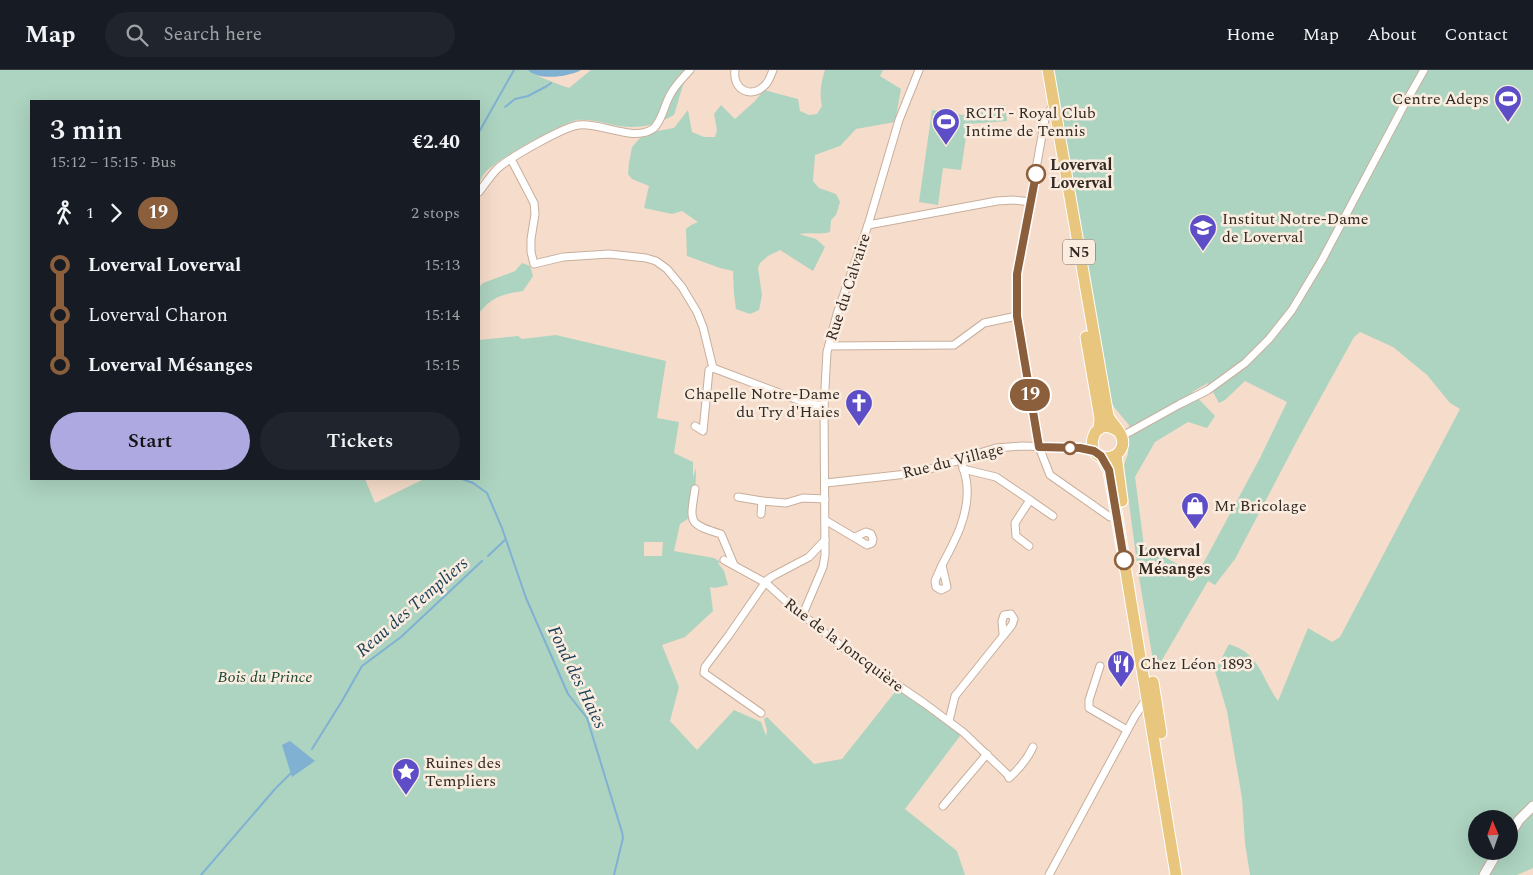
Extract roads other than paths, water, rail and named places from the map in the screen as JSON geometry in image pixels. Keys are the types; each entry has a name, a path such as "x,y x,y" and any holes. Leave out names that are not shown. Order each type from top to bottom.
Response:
{"main road":[{"name":"N5","path":"1040,70 1051,110 1108,416 1120,434"},
{"name":"N5","path":"1048,70 1051,110 1100,418 1099,429"},
{"path":"1096,449 1108,458 1116,456 1122,448 1120,434 1107,427 1099,429 1094,434 1096,449 1109,470 1111,480 1176,875"},
{"path":"1116,456 1184,875"}],"street":[{"path":"480,191 499,168 511,159 578,125 590,125 638,133 654,128 675,85 690,70"},
{"path":"734,70 734,79 737,85 747,92 754,92 766,84 773,70"},
{"name":"Rue du Calvaire","path":"803,614 823,567 825,556 824,406 829,346 837,314 868,225 899,120 919,70"},
{"path":"1120,434 1126,434 1208,390 1245,363 1269,339 1292,310 1322,260 1424,70"},
{"path":"1051,110 1045,119 1017,274 1017,316 1039,447 1050,475 1110,517"},
{"path":"511,159 534,203 535,214 531,239 531,252 534,264 562,257 609,254 656,261 667,269 682,287 697,312 704,327 714,368"},
{"path":"868,225 998,201 1031,202"},
{"path":"829,346 954,345 984,323 1017,316"},
{"path":"695,426 703,431 708,370 714,368 806,403 824,406"},
{"name":"Rue du Village","path":"826,483 916,473 996,448 1022,446 1096,449"},
{"path":"942,565 954,543 966,511 967,487 961,460"},
{"path":"963,469 996,477 1053,516"},
{"path":"695,489 692,508 692,518 695,524 721,534 734,564"},
{"path":"738,497 786,503 803,498 825,499"},
{"path":"1029,546 1016,536 1015,523 1030,500"},
{"path":"761,514 762,501"},
{"path":"825,520 855,537"},
{"path":"761,713 704,673 705,667 766,583 773,576 809,557 825,540"},
{"path":"724,560 766,583"},
{"name":"Rue de la Joncquière","path":"766,583 818,628 864,663 963,732 1009,778 1028,758 1033,747"},
{"path":"949,721 955,696 1003,634"},
{"path":"1100,666 1089,700 1089,708 1127,730"},
{"path":"1049,875 1127,730 1147,699"},
{"path":"943,806 987,754"},
{"path":"1518,823 1533,806"},
{"path":"1484,875 1493,860"}],"water":[{"path":"528,70 581,70 562,76 546,77 539,76"},
{"path":"290,741 315,761 292,777 282,745"}],"waterway":[{"name":"Fond des Haies","path":"480,130 514,70"},
{"path":"505,107 515,99 528,96 551,83"},
{"name":"Fond des Haies","path":"465,480 473,483 487,493 502,528 526,598 568,694 587,718 622,832 623,838 614,875"},
{"name":"Reau des Templiers","path":"488,556 506,539"},
{"name":"Reau des Templiers","path":"312,749 362,666 401,637 482,561"},
{"name":"Reau des Templiers","path":"201,875 292,772"}],"place":[{"name":"Centre Adeps","path":"1508,123"},
{"name":"RCIT - Royal Club Intime de Tennis","path":"946,146"},
{"name":"Loverval Loverval","path":"1036,174"},
{"name":"Institut Notre-Dame de Loverval","path":"1203,252"},
{"name":"Chapelle Notre-Dame du Try d'Haies","path":"859,427"},
{"name":"Mr Bricolage","path":"1195,530"},
{"name":"Loverval Mésanges","path":"1124,560"},
{"name":"Chez Léon 1893","path":"1121,688"},
{"name":"Ruines des Templiers","path":"406,796"}],"park label":[{"name":"Bois du Prince","path":"265,677"}]}
